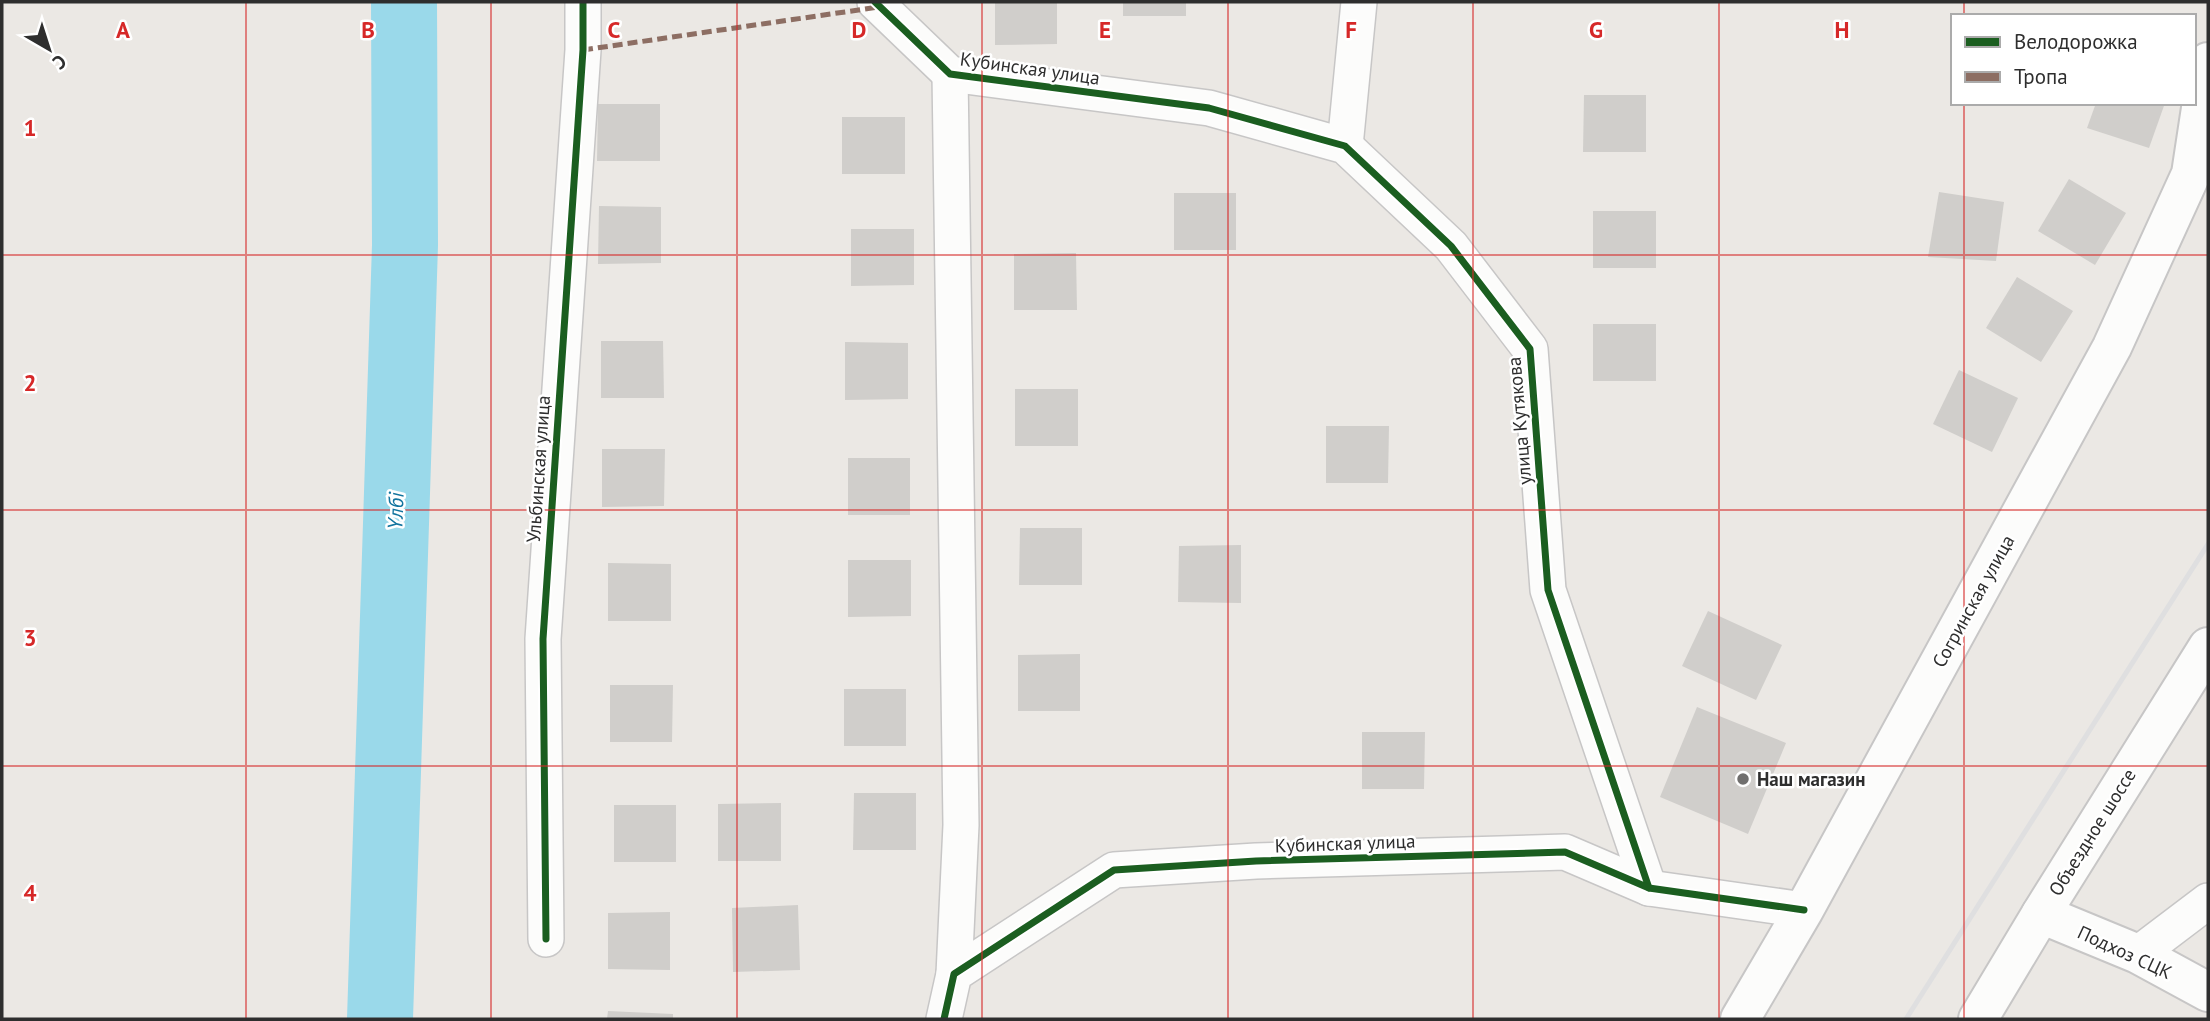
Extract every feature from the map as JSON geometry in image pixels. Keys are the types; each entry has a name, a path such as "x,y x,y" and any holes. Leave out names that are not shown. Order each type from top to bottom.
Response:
{"main road":[{"name":"Согринская улица","path":"1740,1019 1804,910 2112,347 2191,174 2208,62"},
{"name":"Объездное шоссе","path":"1978,1019 2040,914 2208,647"},
{"name":"Подхоз СЦК","path":"2040,914 2138,954 2208,992"}],"street":[{"name":"Ульбинская улица","path":"546,939 543,639 583,50 583,2"},
{"name":"Кубинская улица","path":"875,2 950,74 1209,108"},
{"path":"1345,146 1359,2"},
{"name":"Кубинская улица","path":"944,1019 954,975 961,825 950,74"},
{"name":"улица Кутякова","path":"1209,108 1345,146 1451,246 1530,349 1548,590 1649,888"},
{"name":"Кубинская улица","path":"954,975 1114,870 1256,861 1565,852 1649,888 1804,910"},
{"path":"2138,954 2208,901"}],"building":[{"path":"995,2 1057,2 1057,44 995,45"},
{"path":"1123,2 1186,2 1186,16 1123,16"},
{"path":"1584,95 1646,95 1646,152 1583,152"},
{"path":"598,104 660,104 660,161 597,161"},
{"path":"2095,105 2164,105 2149,148 2087,128"},
{"path":"842,117 905,117 905,174 842,174"},
{"path":"2069,179 2126,213 2095,265 2038,231"},
{"path":"1939,192 2004,202 1996,261 1928,257"},
{"path":"1174,193 1236,193 1236,250 1174,250"},
{"path":"599,206 661,207 661,263 598,264"},
{"path":"1593,211 1656,211 1656,268 1593,268"},
{"path":"851,229 914,229 914,285 851,286"},
{"path":"1076,253 1077,310 1014,310 1014,254"},
{"path":"2017,277 2073,311 2041,362 1986,328"},
{"path":"1593,324 1656,324 1656,381 1593,381"},
{"path":"601,341 663,341 664,398 601,398"},
{"path":"845,342 908,343 908,399 845,400"},
{"path":"1959,370 2018,398 1992,452 1933,424"},
{"path":"1015,389 1078,389 1078,446 1015,446"},
{"path":"1326,426 1389,426 1388,483 1326,483"},
{"path":"602,449 665,449 664,506 602,507"},
{"path":"848,458 910,458 910,515 848,515"},
{"path":"1020,528 1082,528 1082,585 1019,585"},
{"path":"1241,545 1241,603 1178,602 1179,546"},
{"path":"848,560 911,560 911,616 848,617"},
{"path":"608,563 671,564 671,621 608,621"},
{"path":"1708,611 1782,645 1756,700 1682,666"},
{"path":"1080,654 1080,711 1018,711 1018,655"},
{"path":"610,685 673,685 672,742 610,742"},
{"path":"844,689 906,689 906,746 844,746"},
{"path":"1697,707 1786,743 1748,834 1660,797"},
{"path":"1362,732 1425,732 1424,789 1362,789"},
{"path":"854,793 916,793 916,850 853,850"},
{"path":"781,803 781,861 718,861 718,804"},
{"path":"614,805 676,805 676,862 614,862"},
{"path":"798,905 800,970 733,972 732,908"},
{"path":"670,912 670,970 608,969 608,913"},
{"path":"608,1011 673,1014 673,1019 607,1019"}],"waterway":[{"name":"Үлбі","path":"380,1019 405,245 404,2"}],"railway":[{"path":"1906,1019 2208,544"}],"marked path":[{"path":"583,50 879,7"}],"cycle path":[{"path":"546,939 543,639 583,50 583,2"},
{"path":"875,2 950,74 1209,108 1345,146 1451,246 1530,349 1548,590 1649,888"},
{"path":"944,1019 954,974 1114,870 1256,861 1565,852 1649,888 1804,910"}],"place":[{"name":"Наш магазин","path":"1743,779"}]}
